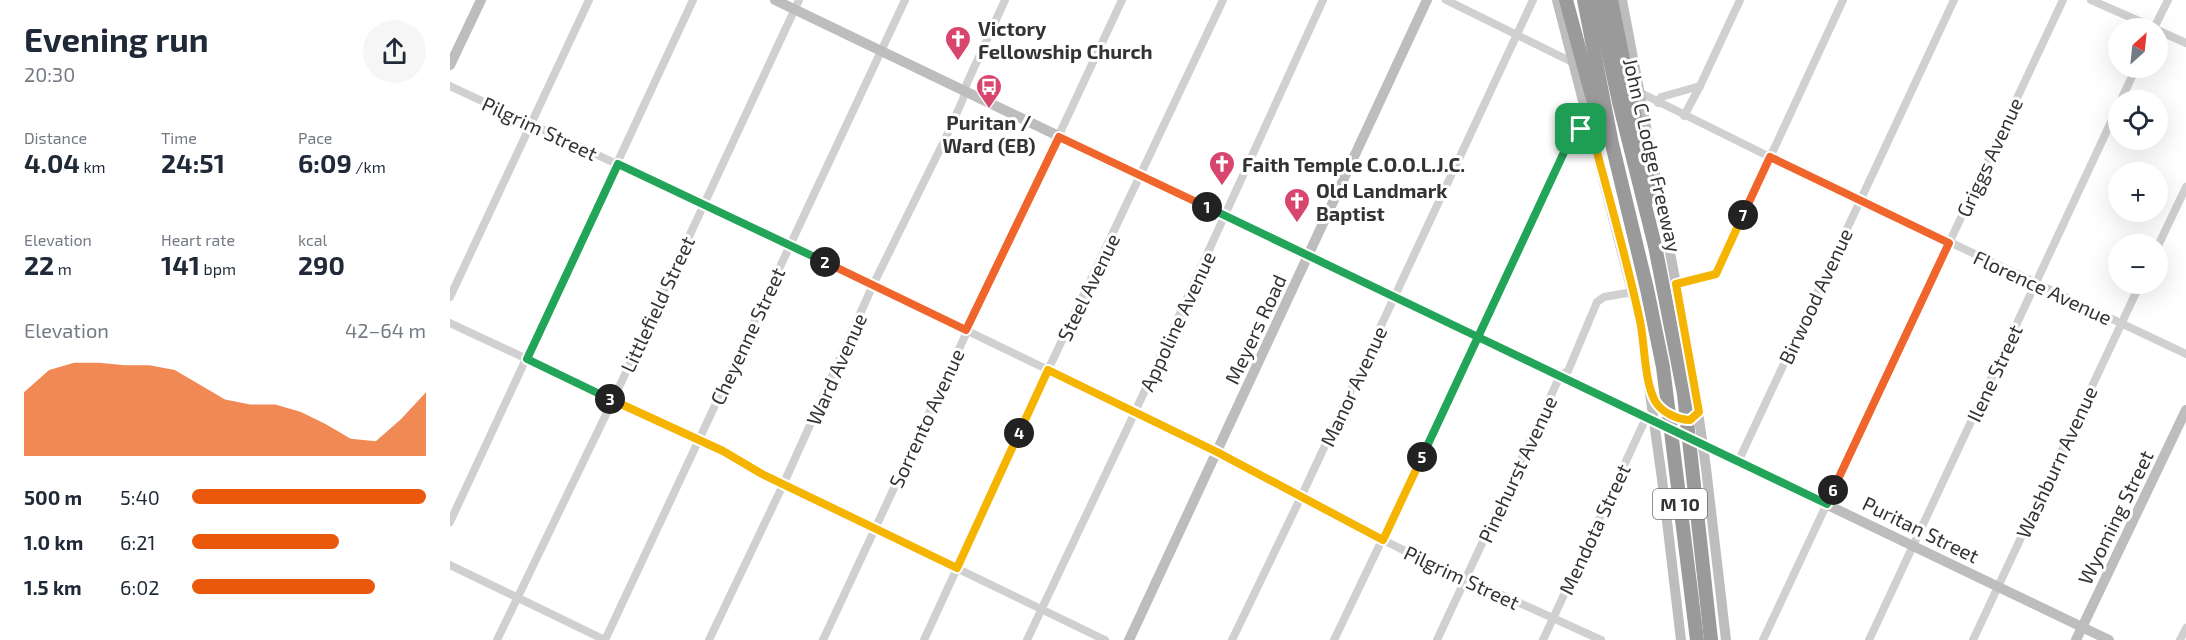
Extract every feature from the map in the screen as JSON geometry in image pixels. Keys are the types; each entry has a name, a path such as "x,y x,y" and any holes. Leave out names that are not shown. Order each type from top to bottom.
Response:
{"highway":[{"path":"1566,0 1592,96 1612,144"},
{"name":"John C Lodge Freeway","path":"1584,0 1612,144 1647,289 1663,368 1696,640"},
{"name":"John C Lodge Freeway","path":"1597,0 1619,102 1655,246 1684,394 1711,640"},
{"path":"1611,0 1656,224 1655,246"}],"street":[{"path":"450,66 481,0"},
{"path":"450,297 588,0"},
{"path":"450,522 693,0"},
{"name":"Puritan Street","path":"775,0 797,5 881,51 2109,640"},
{"name":"Cheyenne Street","path":"604,640 905,0"},
{"name":"Ward Avenue","path":"710,640 873,285 947,135 1005,0"},
{"name":"Sorrento Avenue","path":"823,640 1122,0"},
{"name":"Steel Avenue","path":"924,640 1048,370 1223,0"},
{"name":"Appoline Avenue","path":"1027,640 1135,412 1323,0"},
{"name":"Meyers Road","path":"1129,640 1427,0"},
{"path":"1446,0 1572,62"},
{"name":"Manor Avenue","path":"1232,640 1533,0"},
{"path":"1557,0 1640,322 1681,640"},
{"path":"1622,0 1641,93 1698,414 1699,443 1704,463 1726,640"},
{"path":"1684,116 1740,0"},
{"path":"1676,284 1716,274 1843,0"},
{"name":"Birwood Avenue","path":"1738,462 1954,0"},
{"name":"Griggs Avenue","path":"1763,640 2063,0"},
{"path":"2091,0 2131,18"},
{"path":"2160,18 2168,0"},
{"name":"Littlefield Street","path":"497,640 613,400 797,5"},
{"path":"2168,35 2186,43"},
{"name":"Pilgrim Street","path":"450,86 790,245 1135,412 1217,452 1383,540 1601,640"},
{"path":"1658,103 1661,97 1700,86"},
{"name":"Florence Avenue","path":"1641,93 1684,116 1949,243 2186,354"},
{"path":"1334,640 1573,133 1590,126"},
{"name":"Ilene Street","path":"1869,640 2108,128"},
{"path":"2164,234 2186,187"},
{"name":"Pinehurst Avenue","path":"1437,640 1560,376 1568,371 1600,299 1633,292"},
{"name":"Washburn Avenue","path":"1973,640 2135,294"},
{"path":"450,323 723,451 762,474 1105,640"},
{"path":"1648,377 1654,400 1659,406 1680,419 1690,420 1698,414"},
{"name":"Wyoming Street","path":"2076,640 2186,410"},
{"name":"Mendota Street","path":"1543,640 1654,422"},
{"path":"1659,461 1664,450 1676,447 1693,453 1704,463"},
{"path":"450,565 604,640"},
{"path":"2180,640 2186,628"}],"place":[{"name":"Victory Fellowship Church","path":"958,62"},
{"name":"Puritan / Ward (EB)","path":"989,110"},
{"name":"Faith Temple C.O.O.L.J.C.","path":"1222,187"},
{"name":"Old Landmark Baptist","path":"1297,224"}],"route":[{"path":"1581,129 1573,133 1478,337 1059,137 966,330 618,164 527,359 723,451 762,474 957,568 1048,370 1217,452 1383,540 1478,337 1827,504 1949,243 1770,157 1716,274 1676,284 1699,412 1694,419 1680,419 1666,412 1654,400 1648,377 1640,322 1590,126 1581,129"}]}
